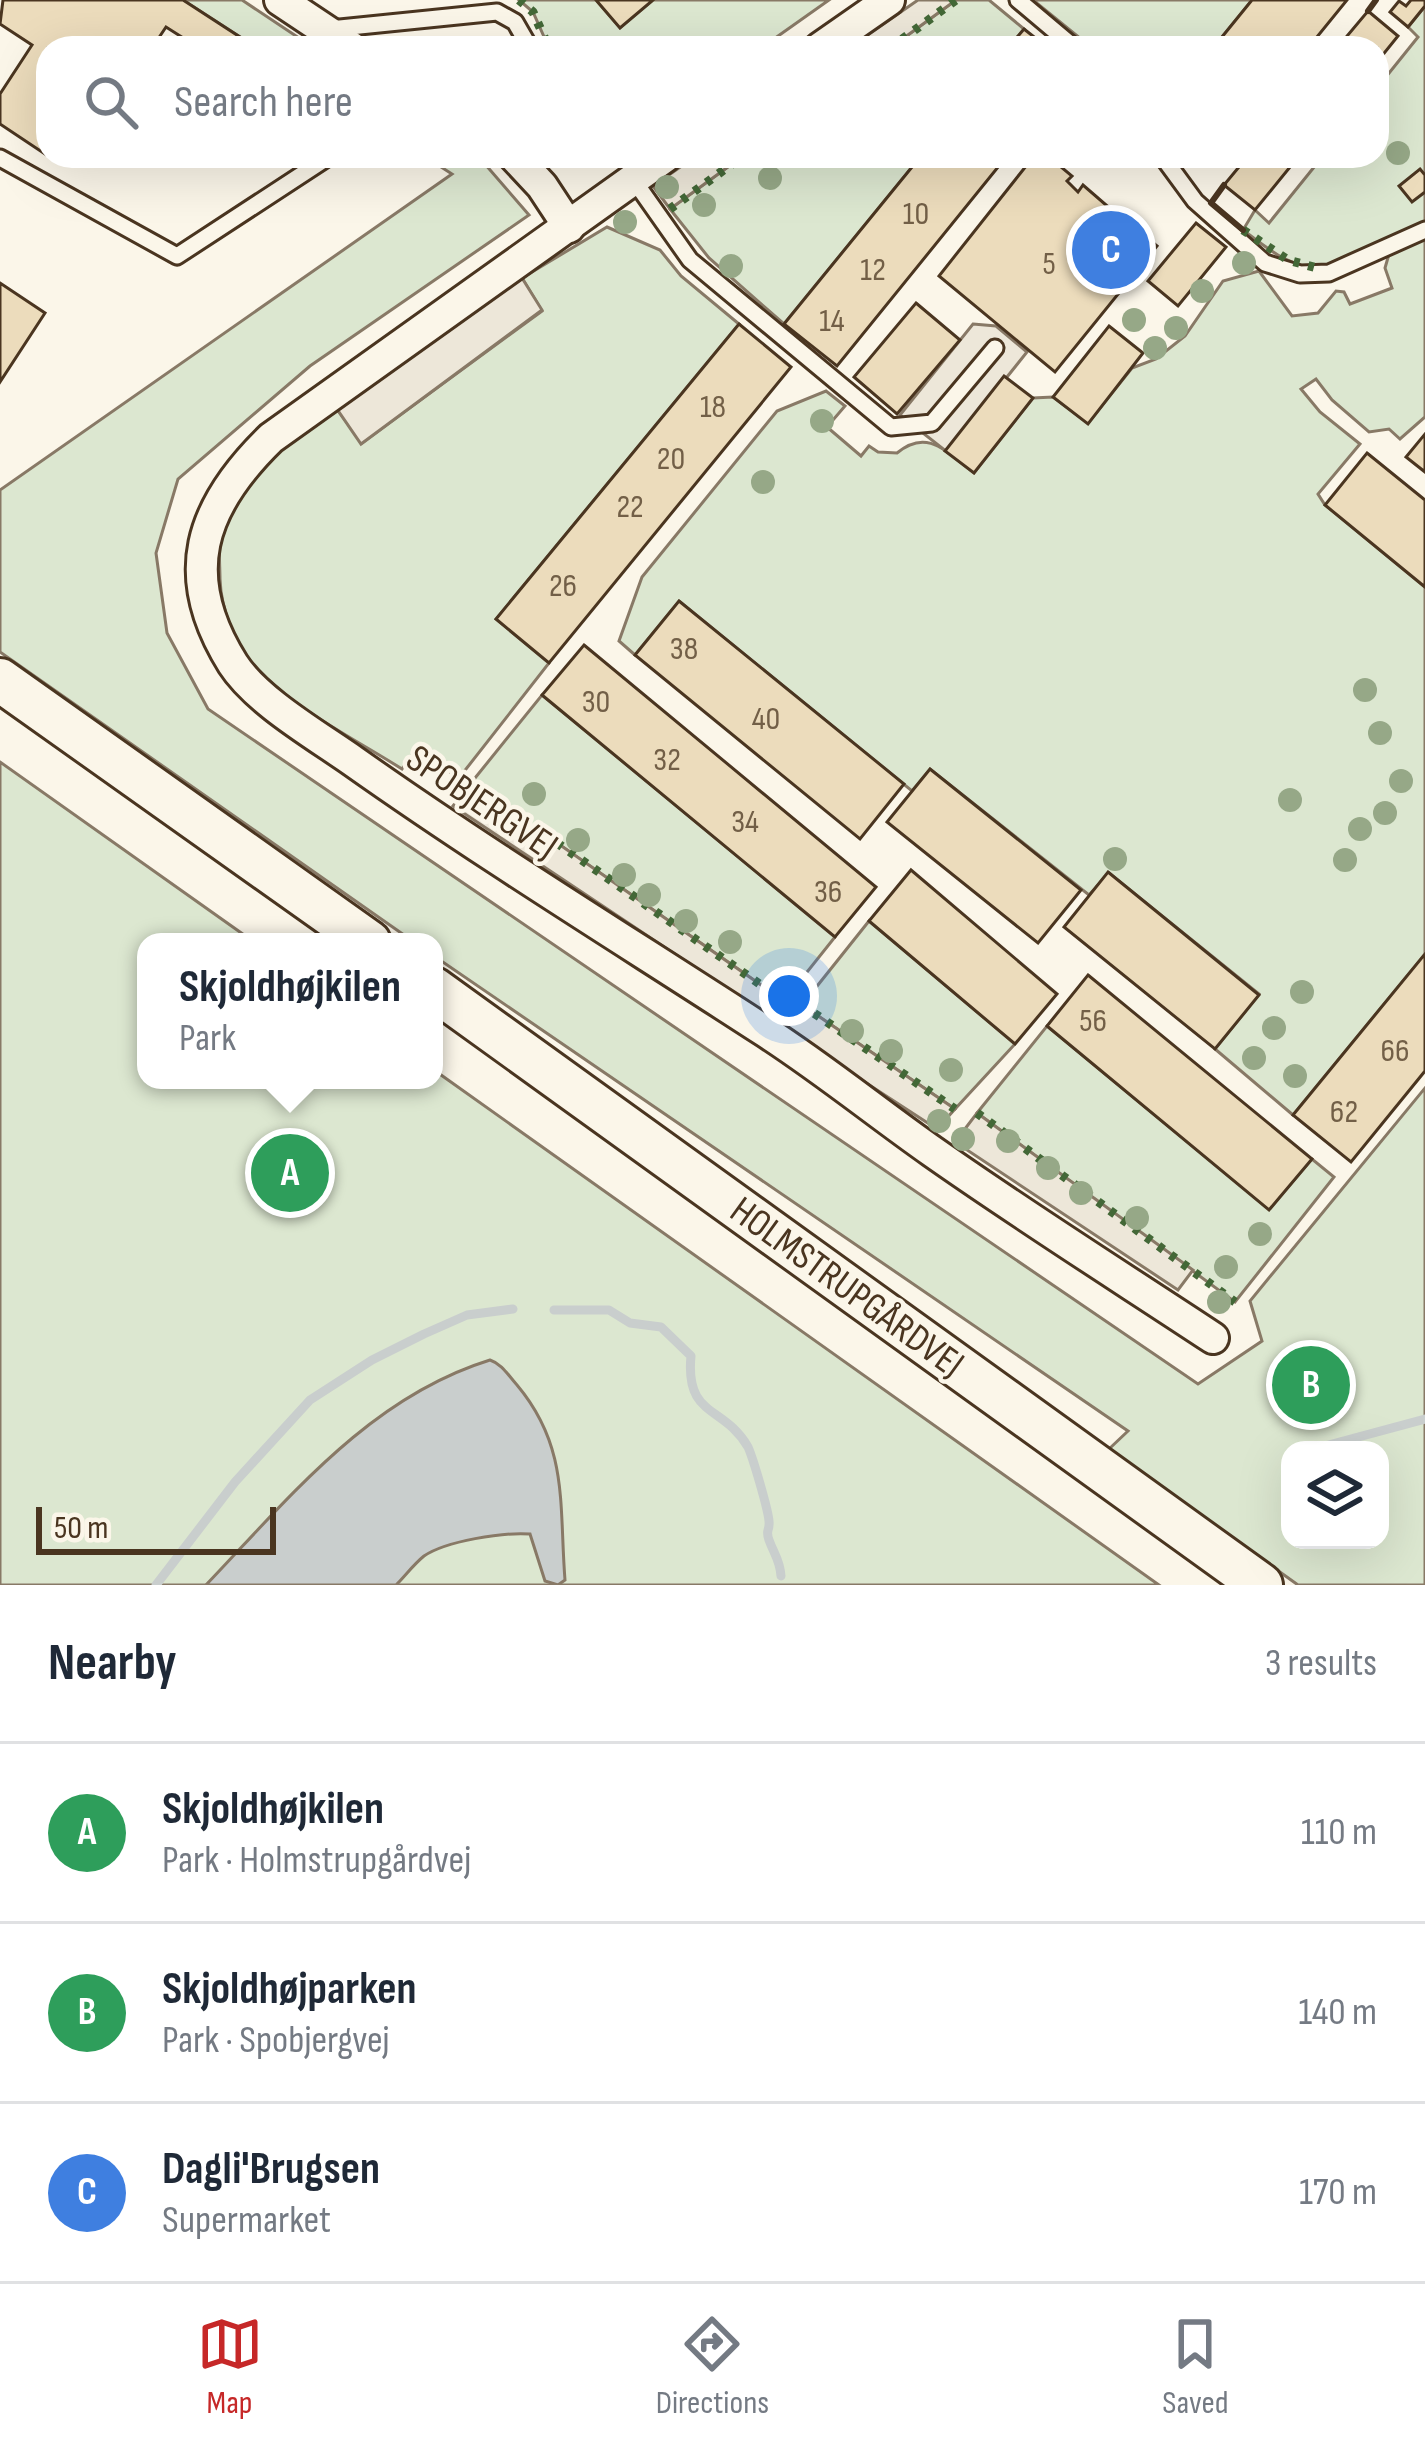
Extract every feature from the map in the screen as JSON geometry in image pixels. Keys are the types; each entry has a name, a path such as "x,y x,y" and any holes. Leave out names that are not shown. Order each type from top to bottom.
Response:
{"street":[{"path":"837,36 889,0"},
{"path":"284,1 334,36"},
{"path":"525,168 569,226"},
{"name":"SPOBJERGVEJ","path":"649,168 271,438 238,470 210,517 202,554 204,592 215,631 236,669 277,706 434,818 770,1034 934,1153 1213,1338"},
{"path":"0,680 356,933"},
{"name":"HOLMSTRUPGÅRDVEJ","path":"443,995 1261,1585"}],"lane":[{"path":"1018,0 1062,36"},
{"path":"325,30 497,12 514,22 523,36"},
{"path":"0,158 177,256 312,168"},
{"path":"1171,168 1195,200 1265,263 1300,274 1329,273 1425,230"},
{"path":"633,179 700,268 890,427 932,423 995,348"}],"green space":[{"path":"183,0 242,0 296,36 238,36"},
{"path":"519,0 596,0 620,28 653,0 829,0 778,36 544,36 533,12"},
{"path":"956,0 989,0 1024,29 1018,36 906,36"},
{"path":"1033,0 1252,0 1223,36 1077,36"},
{"path":"1425,6 1425,224 1320,267 1300,265 1274,253 1243,230 1255,210 1269,223 1313,168 1389,168 1389,73 1418,37 1408,27"},
{"path":"443,168 488,168 529,215 310,366 178,479 156,553 167,633 208,709 1198,1384 1262,1341 1250,1301 1425,1088 1425,1585 1298,1585 1109,1449 1128,1431 443,962 443,933 401,933 0,652 0,490 452,174"},
{"path":"726,168 911,168 784,324 709,258 670,209"},
{"path":"607,227 660,250 681,276 739,324 496,619 549,663 459,778 422,755 413,754 402,769 290,699 243,651 221,591 220,544 228,512 267,461 337,409 362,443 542,311 522,278"},
{"path":"1425,237 1425,417 1400,439 1389,429 1369,432 1316,379 1301,389 1320,412 1360,444 1318,494 1325,505 1425,587 1425,954 1293,1115 1215,1049 1259,994 1109,873 1089,895 930,769 912,791 679,601 635,655 619,641 642,577 777,411 826,391 845,406 827,427 861,456 869,446 878,452 897,453 918,442 928,443 974,473 1033,398 1053,397 1088,423 1132,368 1156,359 1185,336 1223,281 1259,271 1292,316 1318,313 1336,291 1344,292 1350,304 1392,288 1385,268 1389,254"},
{"path":"542,695 835,937 784,1001 471,783"},
{"path":"0,762 241,933 137,933 137,1089 443,1089 443,1076 1159,1585 0,1585"},
{"path":"869,921 1015,1044 955,1109 802,1005"},
{"path":"1047,1026 1269,1209 1312,1159 1334,1177 1235,1302 977,1113"}],"shaded area":[{"path":"918,0 956,0 906,36 866,36"},
{"path":"679,168 726,168 670,209 653,186"},
{"path":"522,278 542,310 361,444 337,409"},
{"path":"973,324 996,326 1027,352 947,452 900,415"},
{"path":"471,783 784,1001 769,1017 453,806"},
{"path":"802,1005 955,1109 937,1129 783,1029"},
{"path":"977,1113 1193,1270 1178,1290 955,1142"},
{"path":"490,1360 517,1385 546,1431 558,1478 565,1580 558,1585 545,1581 530,1534 519,1534 446,1546 420,1559 396,1585 206,1585 301,1485 370,1424 407,1398"}],"building":[{"path":"3,0 183,0 238,36 180,36 166,27 160,36 36,36 36,148 0,124 0,94 32,45 0,24"},
{"path":"596,0 653,0 620,28"},
{"path":"1252,0 1347,0 1318,36 1223,36"},
{"path":"1411,0 1425,0 1425,6 1408,27 1390,12 1399,1 1406,6"},
{"path":"1368,11 1398,36 1389,47 1389,36 1347,36"},
{"path":"911,168 997,168 837,366 784,324"},
{"path":"1024,168 1062,168 1072,176 1067,181 1078,192 1083,185 1113,211 1109,216 1121,227 1127,221 1157,246 1055,372 939,276"},
{"path":"1238,168 1289,168 1255,210 1224,185"},
{"path":"1420,169 1425,175 1425,192 1412,202 1399,186"},
{"path":"1196,223 1226,247 1178,306 1148,281"},
{"path":"0,283 45,313 0,382"},
{"path":"916,303 960,340 897,414 854,377"},
{"path":"739,324 791,367 549,663 496,619"},
{"path":"1109,326 1143,353 1088,424 1053,397"},
{"path":"1004,376 1033,398 974,473 945,451"},
{"path":"1425,434 1425,472 1406,457"},
{"path":"1367,453 1425,500 1425,587 1325,505"},
{"path":"679,601 904,784 860,839 635,655"},
{"path":"584,645 876,887 835,937 542,695"},
{"path":"930,769 1081,890 1038,943 887,822"},
{"path":"911,870 1057,994 1015,1044 869,921"},
{"path":"1108,872 1259,995 1215,1049 1064,927"},
{"path":"1425,954 1425,1071 1351,1162 1293,1115"},
{"path":"1088,975 1312,1159 1269,1210 1047,1026"}],"waterway":[{"path":"156,1585 235,1482 310,1400 424,1334 467,1315 513,1309"},
{"path":"554,1310 609,1310 630,1323 661,1327 691,1356 691,1376 700,1401 748,1447 781,1576"},
{"path":"1343,1441 1425,1419"}],"hedge":[{"path":"519,0 533,12 544,36"},
{"path":"906,36 956,0"},
{"path":"670,209 726,168"},
{"path":"1243,230 1288,260 1317,268"},
{"path":"471,783 784,1001"},
{"path":"802,1005 955,1109"},
{"path":"977,1113 1235,1302"}],"wall":[{"path":"1368,11 1376,0"},
{"path":"1224,185 1211,203 1243,230"}],"place":[{"name":"Dagli'Brugsen","path":"1111,250"},
{"name":"Skjoldhøjkilen","path":"290,1173"},
{"name":"Skjoldhøjparken","path":"1311,1385"}]}
